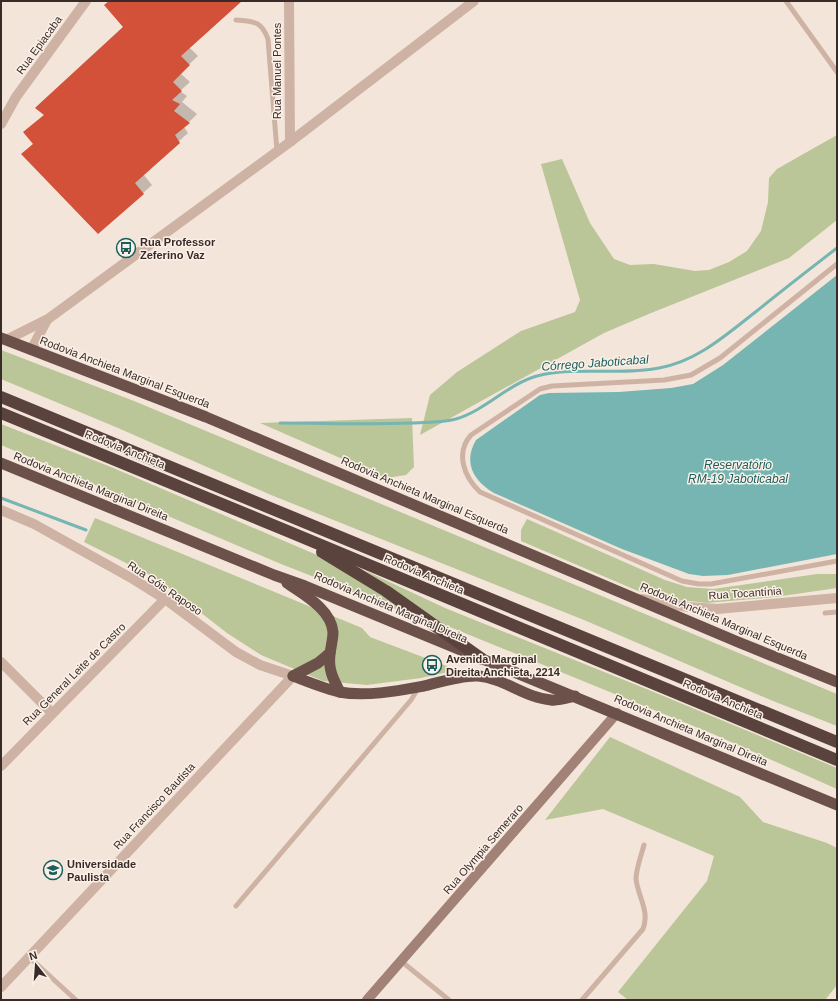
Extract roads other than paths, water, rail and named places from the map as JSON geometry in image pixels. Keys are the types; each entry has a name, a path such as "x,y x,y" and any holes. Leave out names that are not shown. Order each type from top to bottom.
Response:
{"highway":[{"name":"Rodovia Anchieta Marginal Esquerda","path":"4,339 206,417 837,682"},
{"name":"Rodovia Anchieta","path":"1,397 837,742"},
{"name":"Rodovia Anchieta","path":"1,413 837,760"},
{"name":"Rodovia Anchieta Marginal Direita","path":"1,463 617,713 837,805"},
{"path":"285,530 362,576 482,659"},
{"path":"274,574 300,592 323,611 330,622 333,631 329,665 340,692"},
{"path":"293,676 318,663 330,653"},
{"path":"293,676 321,687 340,692 364,694 420,687 478,676 493,679 542,699 558,700 575,696"}],"main road":[{"name":"Rua Olympia Semeraro","path":"367,1000 617,713"}],"street":[{"name":"Rua Epiacaba","path":"1,124 16,97 86,1"},
{"name":"Rua Manuel Pontes","path":"289,1 290,142"},
{"path":"4,339 48,319 290,142 474,1"},
{"path":"31,350 38,334 48,319"},
{"name":"Rua Góis Raposo","path":"1,510 34,524 133,578 165,599 236,652 260,665 293,676"},
{"name":"Rua Tocantínia","path":"632,597 718,609 837,598"},
{"name":"Rua General Leite de Castro","path":"1,766 165,599"},
{"path":"1,662 52,713"},
{"name":"Rua Francisco Bautista","path":"1,988 293,676"}],"lane":[{"path":"786,1 837,72"},
{"path":"236,20 254,22 264,28 268,39 276,151"},
{"path":"837,264 720,358 691,375 664,380 552,386 540,389 470,435 465,442 462,452 463,466 467,476 470,482 480,492 682,581 699,584 711,584 837,561"},
{"path":"826,613 837,612"},
{"path":"236,906 411,700 420,687"},
{"path":"582,1000 643,929 646,922 645,912 636,878 644,845"},
{"path":"29,957 76,1000"},
{"path":"401,961 449,1000"}],"water":[{"name":"Reservatório RM-19 Jaboticabal","path":"837,275 837,554 728,575 703,576 689,574 622,549 494,493 480,483 472,470 470,456 476,440 540,395 549,393 619,392 671,388 693,384 723,365"}],"waterway":[{"name":"Córrego Jaboticabal","path":"280,423 378,424 445,421 467,415 516,385 537,376 552,373 583,371 644,370 673,364 687,359 712,345 837,248"},
{"name":"Córrego Jaboticabal","path":"1,498 86,530"}],"place":[{"name":"Rua Professor Zeferino Vaz","path":"126,248"},
{"name":"Avenida Marginal Direita Anchieta, 2214","path":"432,665"},
{"name":"Universidade Paulista","path":"53,870"}]}
